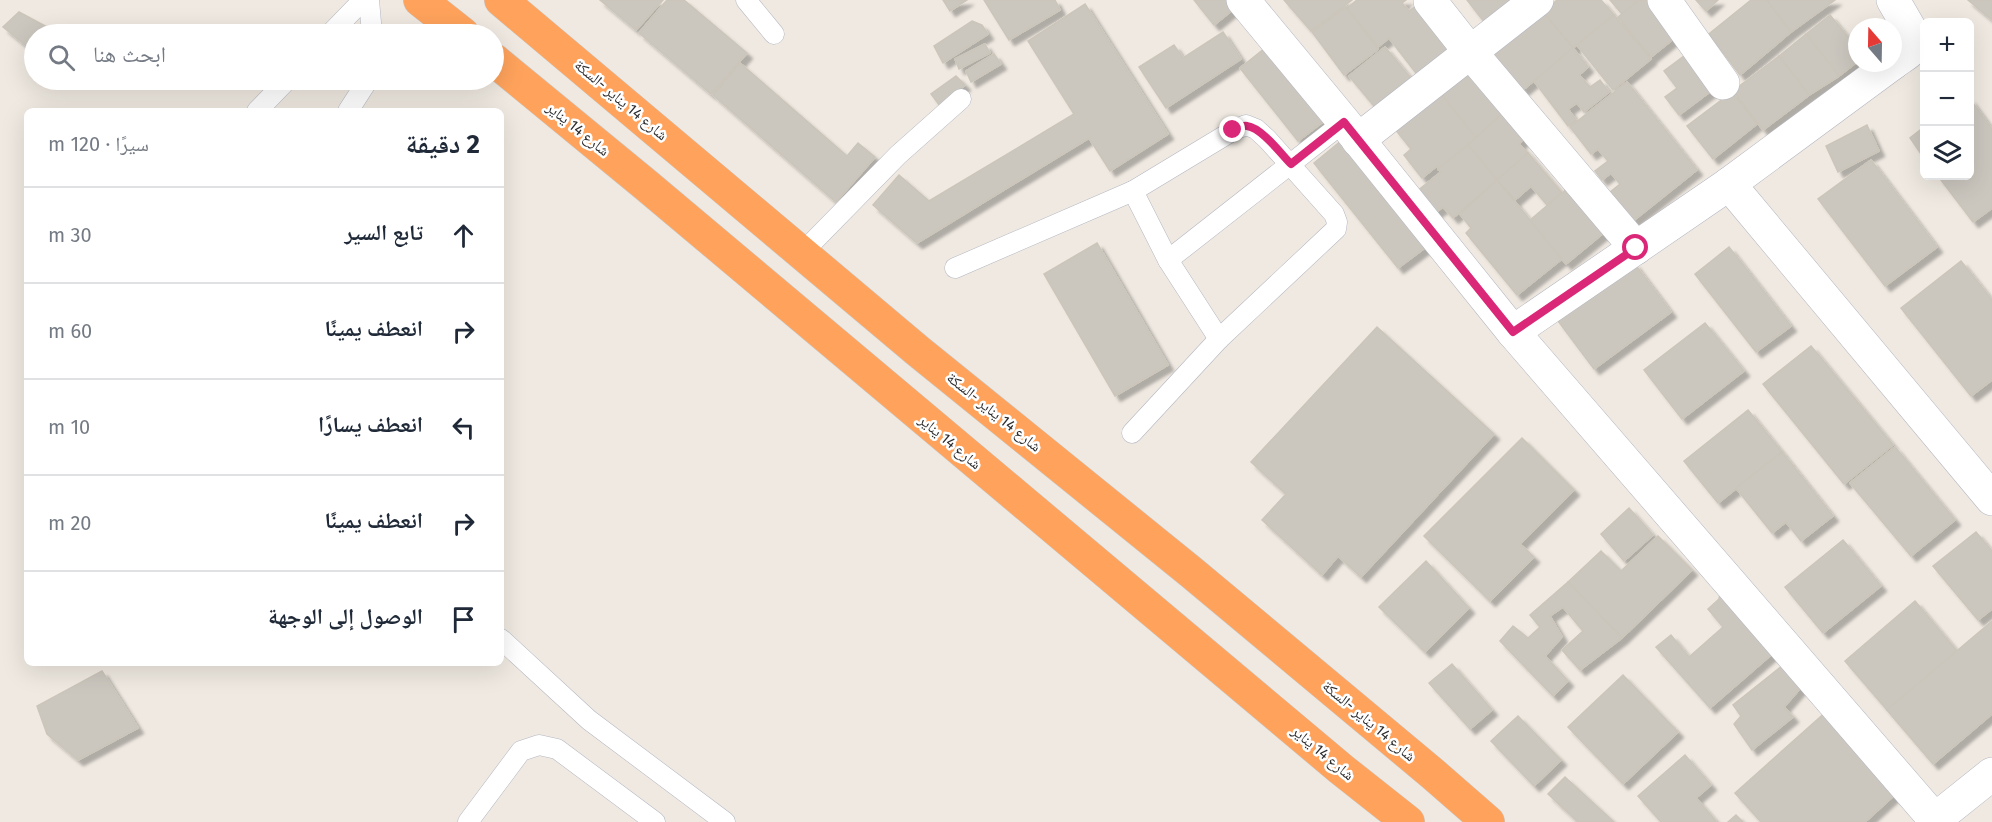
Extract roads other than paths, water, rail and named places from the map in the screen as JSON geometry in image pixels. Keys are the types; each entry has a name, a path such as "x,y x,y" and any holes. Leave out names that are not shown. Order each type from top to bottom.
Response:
{"highway":[{"path":"420,0 450,24"},
{"name":"شارع 14 يناير -السكة","path":"501,0 801,254 1191,572 1488,822"},
{"name":"شارع 14 يناير","path":"504,68 1341,769 1408,822"}],"street":[{"path":"1243,0 1513,332 1935,821 1992,774"},
{"path":"1351,131 1471,53 1537,0"},
{"path":"1664,0 1723,83"},
{"path":"1893,0 1916,43 1914,48 1902,57"},
{"path":"1430,1 1471,53 1636,248"},
{"path":"1513,332 1729,184 1881,72"},
{"path":"1729,184 1992,499"}],"lane":[{"path":"340,24 363,0"},
{"path":"369,0 371,24"},
{"path":"746,0 774,34"},
{"path":"260,108 277,90"},
{"path":"350,108 362,90"},
{"path":"801,254 891,162 961,99"},
{"path":"955,268 1133,190 1233,130 1246,126 1256,129 1268,139 1334,214 1337,222 1336,230 1219,339 1132,433"},
{"path":"1168,260 1291,164 1351,131"},
{"path":"1133,190 1168,260 1219,339"},
{"path":"504,642 589,720 725,822"},
{"path":"468,822 521,752 538,745 557,749 655,822"}]}
